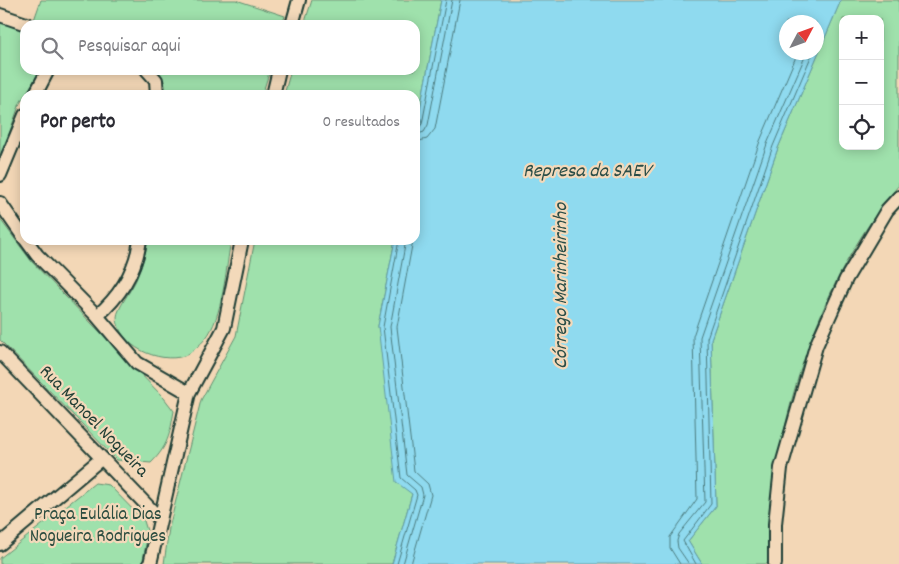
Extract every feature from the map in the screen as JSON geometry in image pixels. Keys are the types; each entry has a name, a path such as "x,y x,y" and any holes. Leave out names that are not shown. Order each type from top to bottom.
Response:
{"street":[{"path":"293,20 299,0"},
{"path":"0,15 20,22"},
{"path":"38,90 45,75"},
{"path":"152,75 156,80 157,90"},
{"path":"274,90 278,75"},
{"path":"0,175 20,127"},
{"path":"775,564 775,524 781,468 816,346 846,280 887,210 899,197"},
{"path":"0,203 20,232"},
{"path":"29,245 36,256 97,316 137,363 189,393"},
{"path":"97,316 113,302 128,279 140,245"},
{"path":"150,564 158,518 189,393 224,328 241,245"},
{"name":"Rua Manoel Nogueira","path":"0,352 158,518"},
{"path":"0,544 102,458"}],"green space":[{"path":"41,0 236,0 285,16 284,20 34,20"},
{"path":"312,0 441,0 420,109 420,90 285,90 290,75 420,75 420,20 306,20"},
{"path":"841,0 899,0 899,185 869,224 843,268 821,314 803,363 788,414 778,465 771,515 768,564 702,564 688,541 716,506 711,339 778,148 815,60 824,60 824,40"},
{"path":"0,21 20,27 20,75 38,75 28,90 20,90 20,103 0,159"},
{"path":"160,75 268,75 264,90 166,90"},
{"path":"0,219 32,262 164,398 174,411 165,445 151,463 117,460 0,340"},
{"path":"147,245 230,245 223,292 216,318 205,339 184,356 174,358 152,355 132,344 119,327 118,313 136,280"},
{"path":"254,245 394,245 378,326 412,494 392,564 164,564 169,528 201,400 236,336"},
{"name":"Praça Eulália Dias Nogueira Rodrigues","path":"95,483 109,485 144,521 148,534 142,564 0,564 0,558"}],"water":[{"name":"Represa da SAEV","path":"441,0 841,0 824,40 824,15 779,15 779,60 815,60 778,148 711,339 716,506 688,541 702,564 392,564 412,494 396,482 378,326 394,245 420,245 420,109"}],"water label":[{"name":"Córrego Marinheirinho","path":"562,286"}]}
